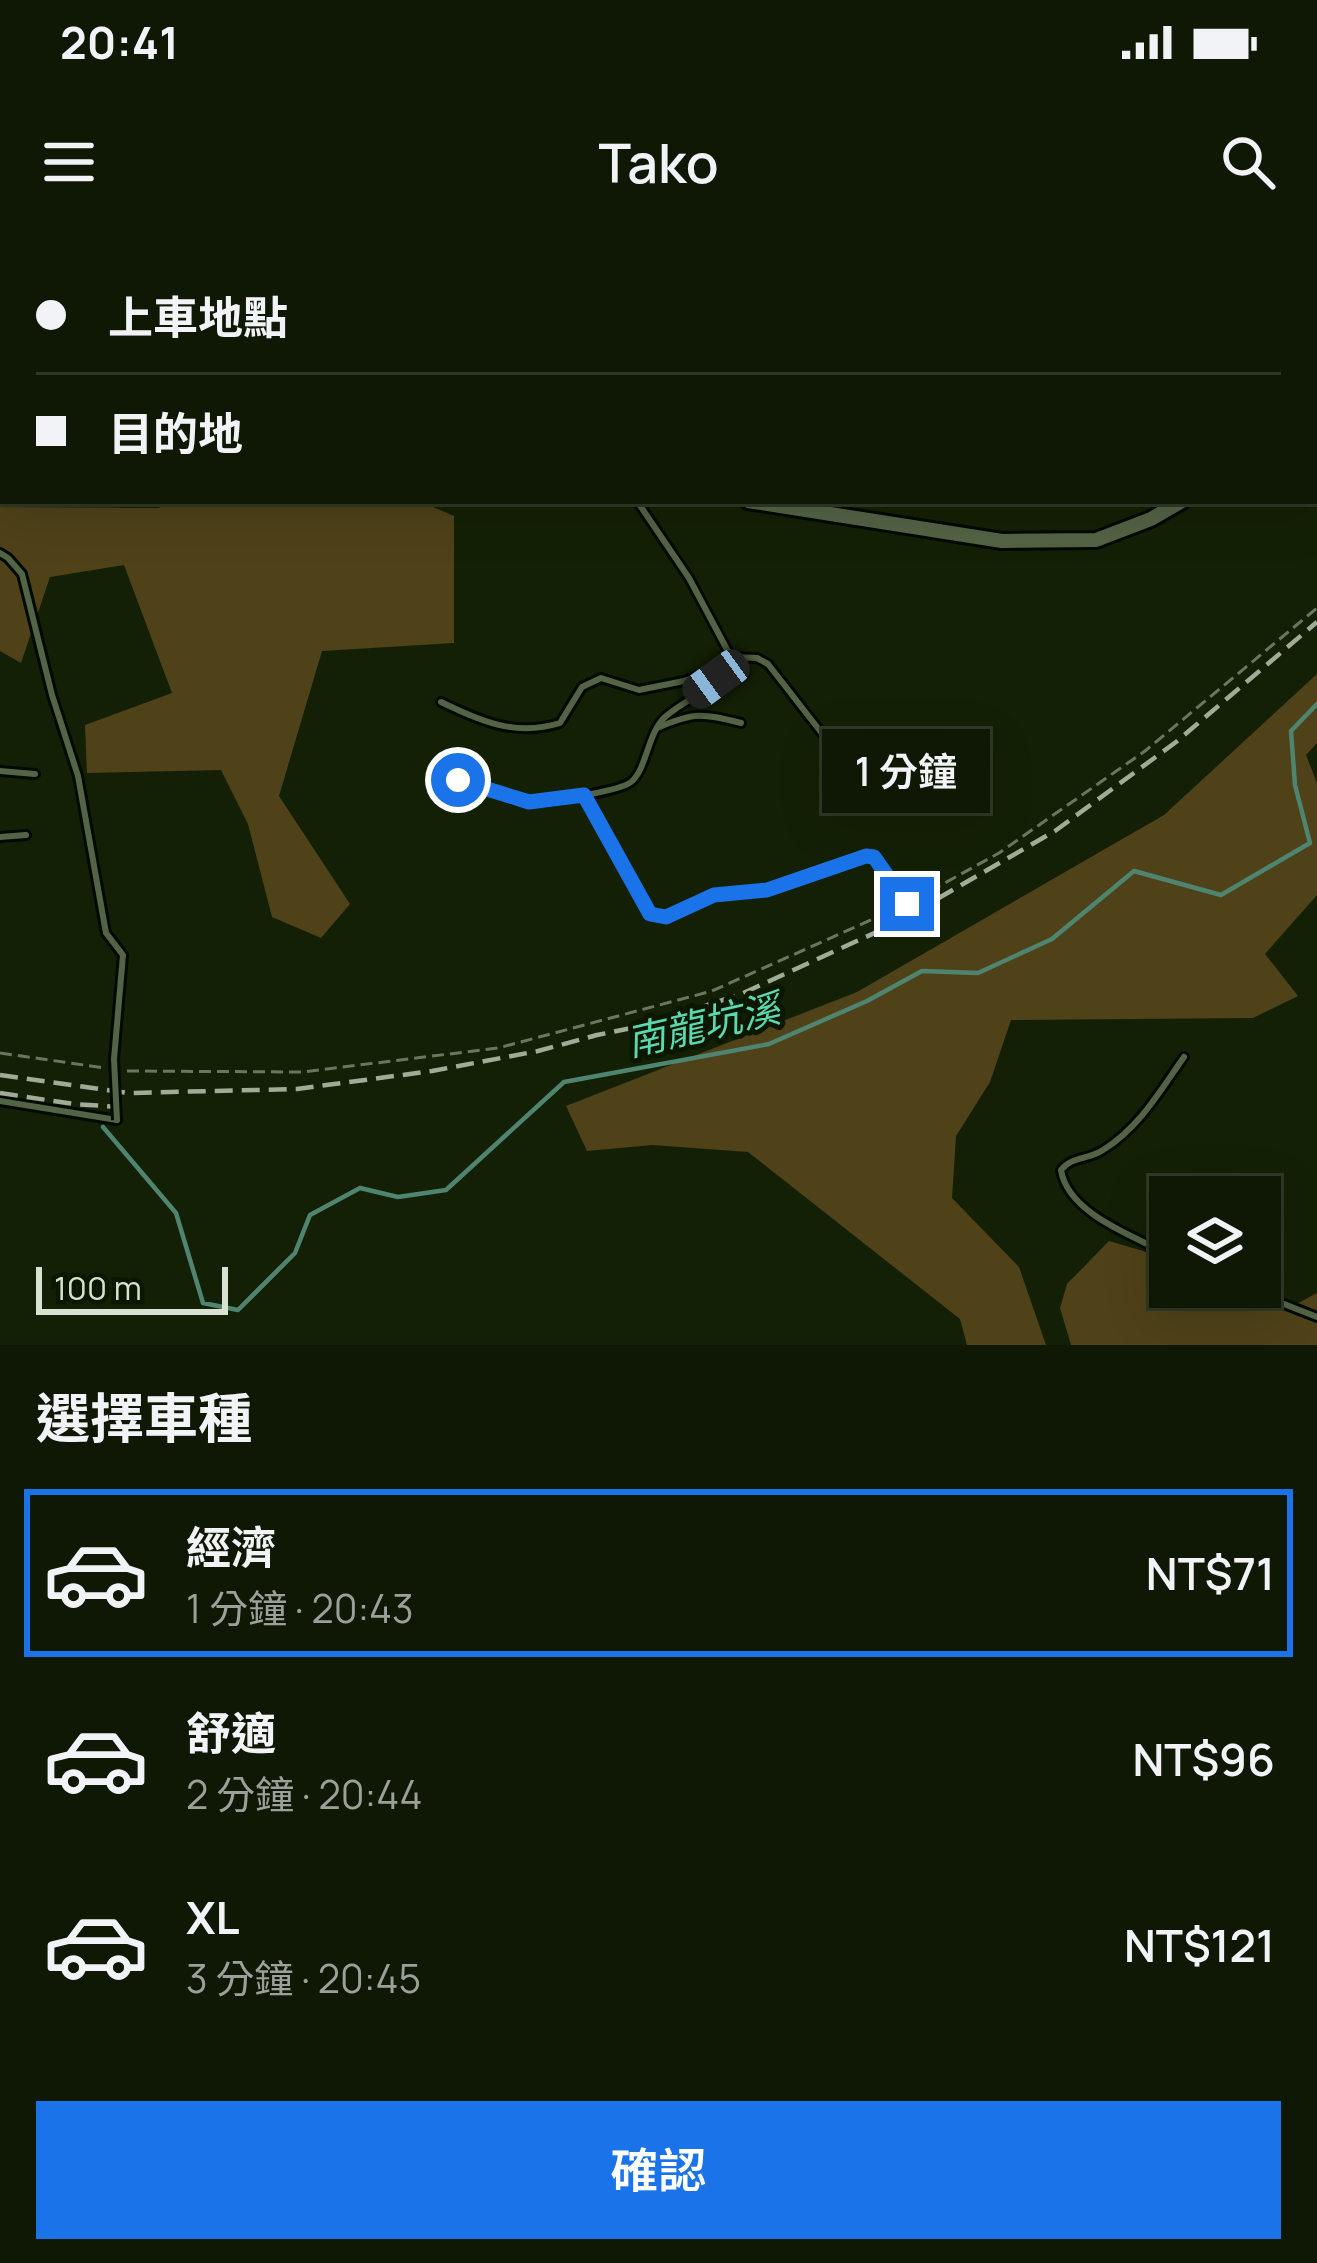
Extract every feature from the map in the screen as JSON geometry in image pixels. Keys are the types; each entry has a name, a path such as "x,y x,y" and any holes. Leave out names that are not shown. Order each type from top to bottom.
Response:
{"street":[{"path":"767,504 1002,541 1096,541 1176,504"}],"lane":[{"path":"639,504 689,578 732,657"},
{"path":"0,553 22,574 77,776 106,933 123,955 114,1059 117,1120 0,1101"},
{"path":"441,702 484,722 535,730 560,723 582,687 602,678 639,689 684,681 732,657 757,658 768,664 824,736"},
{"path":"458,780 529,802 626,785 634,780 654,729 716,679 720,664"},
{"path":"654,729 687,715 741,723"},
{"path":"0,771 35,774"},
{"path":"584,795 650,914 666,917 714,895 767,890 866,856 874,857 907,904"},
{"path":"0,837 26,835"},
{"path":"1149,1245 1073,1200 1061,1170 1069,1160 1100,1152 1140,1120 1184,1057"},
{"path":"1281,1303 1317,1317"}],"path":[{"path":"0,1054 134,1072 302,1072 498,1048 712,991 907,904 999,853 1145,751 1317,608"}],"shaded area":[{"path":"164,504 426,504 454,516 454,643 322,651 279,796 350,904 321,938 272,917 248,824 221,770 87,773 85,725 172,693 124,565 50,577 21,663 0,651 0,507 159,508"},
{"path":"1317,674 1317,743 1306,755 1317,783 1317,895 1265,954 1298,996 1253,1018 1011,1020 990,1082 956,1136 952,1198 1019,1267 1046,1345 967,1345 960,1319 748,1152 652,1145 587,1151 566,1106 857,992 1164,815"},
{"path":"1109,1241 1149,1254 1149,1308 1287,1309 1317,1293 1317,1345 1071,1345 1060,1308 1067,1284"}],"waterway":[{"name":"南龍坑溪","path":"103,1127 176,1213 203,1303 238,1310 295,1253 310,1215 360,1188 398,1197 446,1190 564,1082 769,1044 922,971 978,973 1052,939 1134,871 1221,895 1310,843 1295,785 1291,731 1317,704"}],"railway":[{"path":"0,1075 129,1093 297,1089 538,1051 647,1025 741,994 892,925 1055,831 1176,742 1317,622"},
{"path":"0,1093 119,1107"}],"route":[{"path":"458,780 529,802 584,795 650,914 666,917 714,895 767,890 866,856 874,857 907,904"}]}
